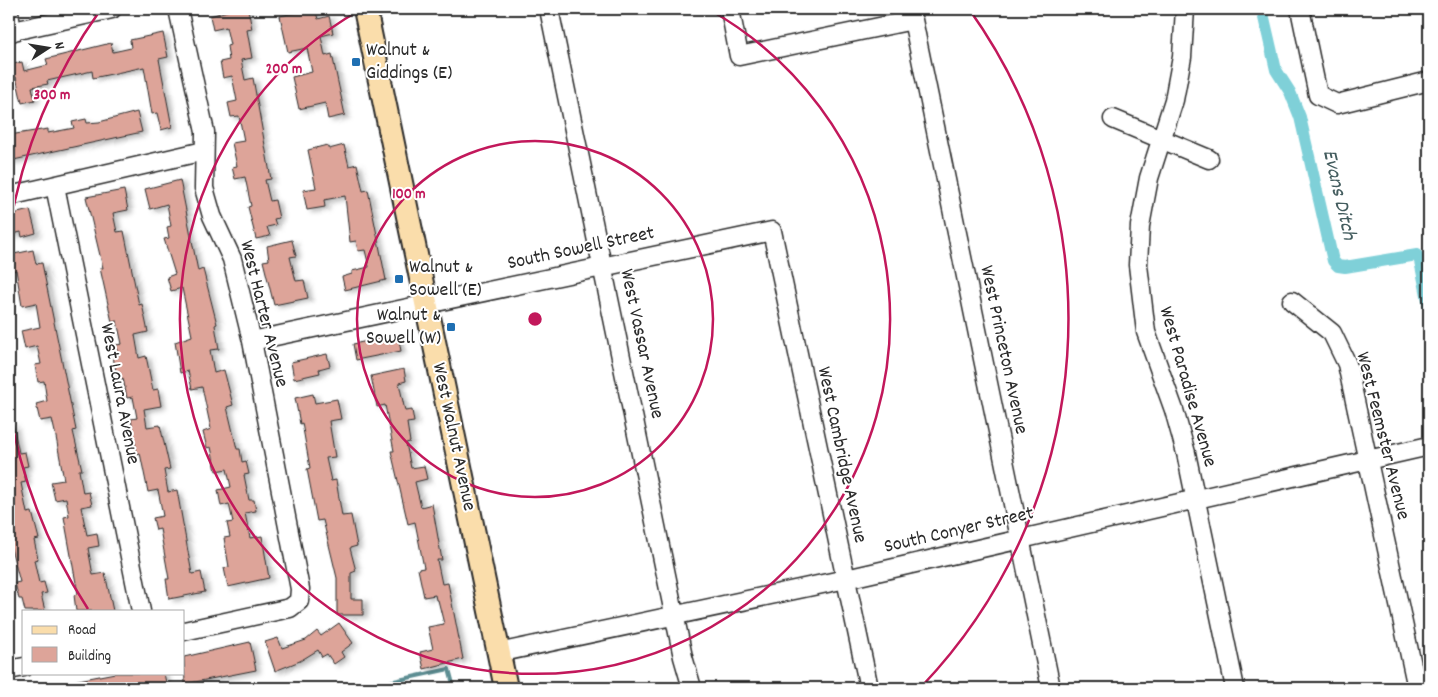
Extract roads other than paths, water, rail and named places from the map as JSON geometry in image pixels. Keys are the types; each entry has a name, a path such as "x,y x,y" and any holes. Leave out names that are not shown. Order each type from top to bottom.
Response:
{"main road":[{"name":"West Walnut Avenue","path":"365,9 506,688"}],"street":[{"path":"9,12 11,32 112,9"},
{"name":"West Harter Avenue","path":"178,9 205,132 204,188 212,216 232,259 252,341 300,589 299,601 290,608 185,631"},
{"name":"West Vassar Avenue","path":"550,9 674,615 692,688"},
{"name":"West Princeton Avenue","path":"730,9 739,56 913,20 1051,688"},
{"name":"West Paradise Avenue","path":"1185,9 1182,57 1174,100 1149,178 1140,226 1138,265 1140,297 1146,332 1174,410 1186,453 1235,688"},
{"path":"1300,9 1318,96 1337,104 1429,81"},
{"path":"1113,118 1209,159"},
{"path":"9,196 204,151"},
{"name":"West Laura Avenue","path":"55,186 141,610"},
{"name":"South Sowell Street","path":"252,341 772,231"},
{"name":"West Cambridge Avenue","path":"772,231 869,688"},
{"name":"West Feemster Avenue","path":"1292,301 1332,333 1347,364 1417,688"},
{"name":"South Conyer Street","path":"498,653 846,579 1429,446"},
{"path":"9,670 22,667"}],"waterway":[{"name":"Evans Ditch","path":"1262,9 1276,70 1290,92 1300,117 1333,261 1338,266 1345,267 1417,255 1420,261 1429,305"},
{"path":"362,688 449,669 454,688"}],"place":[{"name":"Walnut & Giddings (E)","path":"356,62"},
{"name":"Walnut & Sowell (E)","path":"399,279"},
{"name":"Walnut & Sowell (W)","path":"451,327"}]}
